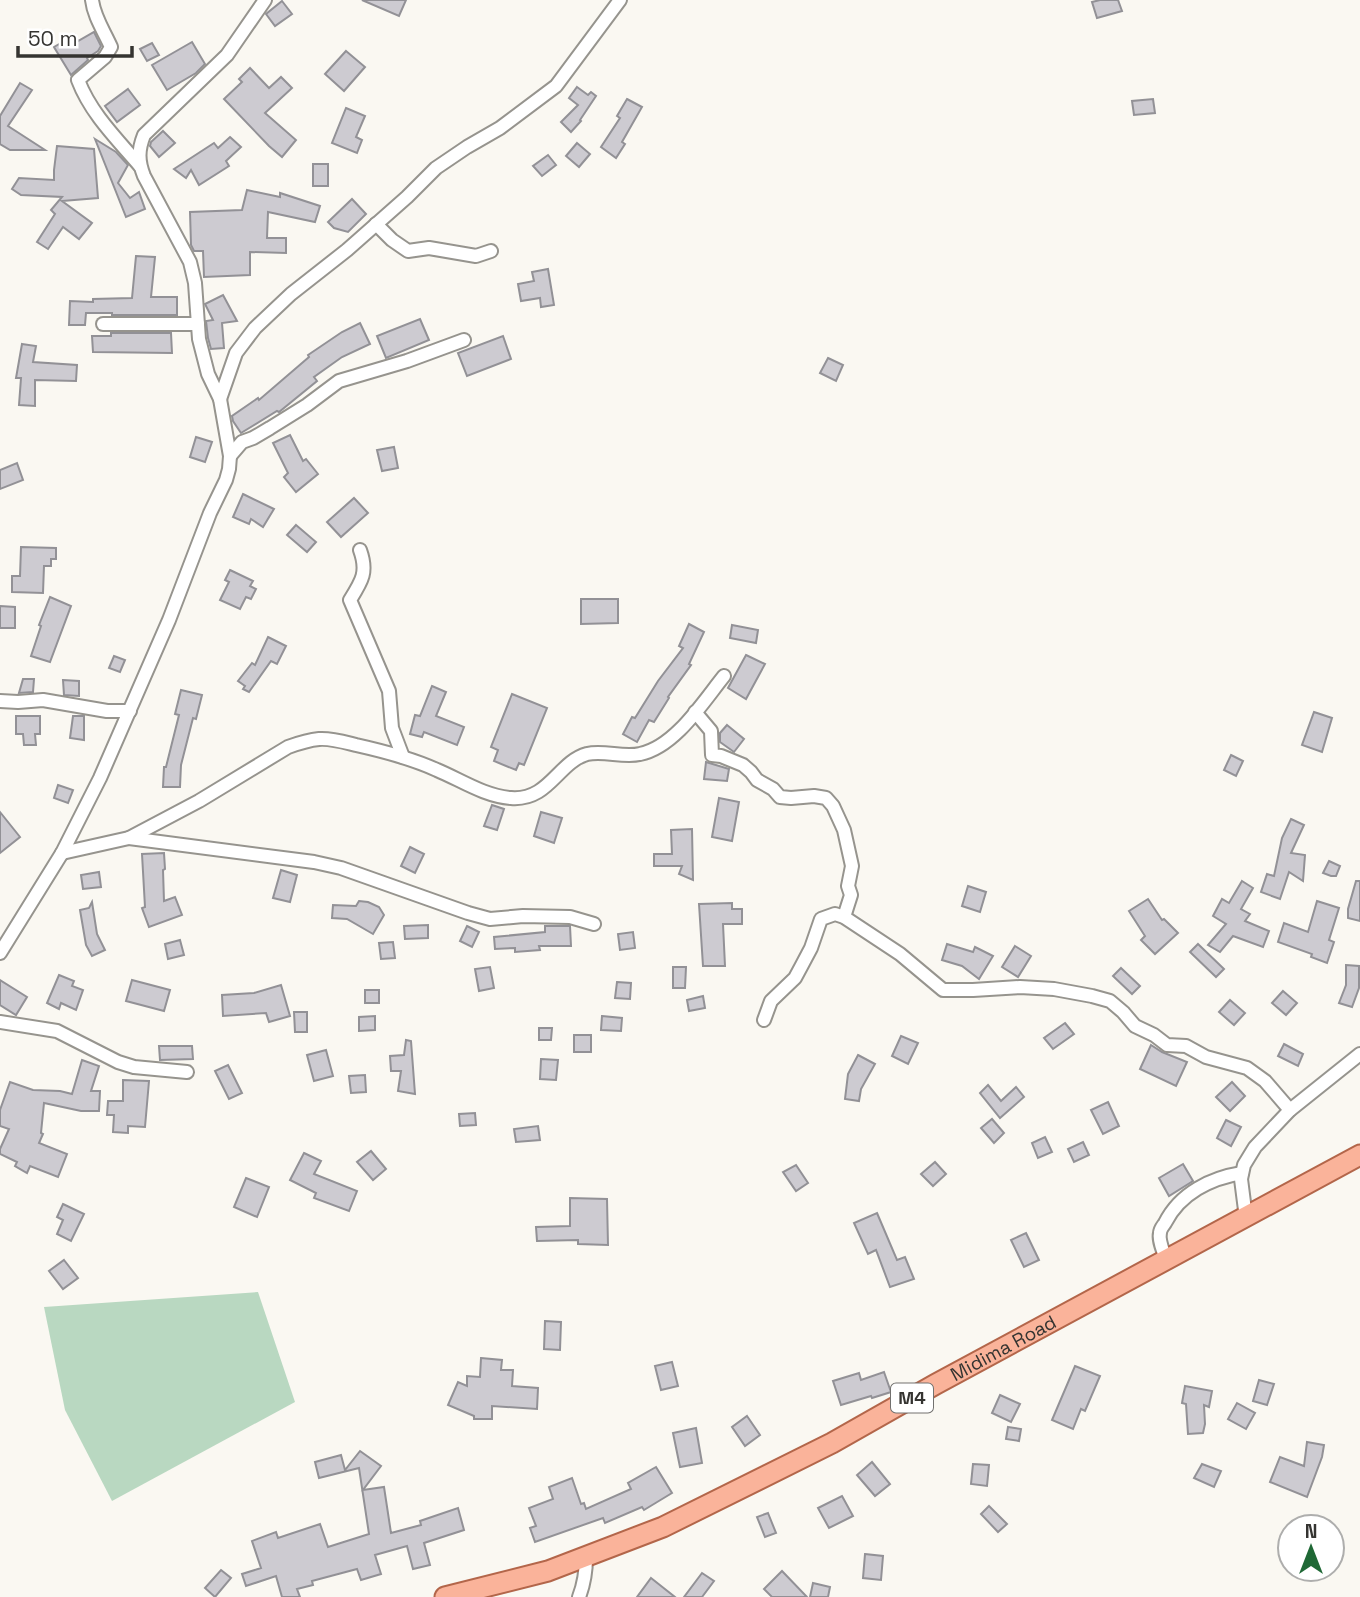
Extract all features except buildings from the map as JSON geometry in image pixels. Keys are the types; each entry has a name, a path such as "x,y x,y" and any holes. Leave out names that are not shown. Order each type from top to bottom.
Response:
{"main road":[{"name":"Midima Road","path":"446,1597 548,1571 663,1527 832,1443 1050,1321 1360,1156"}],"street":[{"path":"92,0 93,12 111,47 105,57 78,80 83,94 103,124 140,166"},
{"path":"0,953 62,853 100,778 226,480 230,456 220,399 208,374 199,339 191,262 144,176 140,166 139,149 144,135 227,55 265,0"},
{"path":"220,399 236,353 255,328 407,197 436,168 500,128 556,86 620,0"},
{"path":"376,224 408,251 429,248 476,256 491,250"},
{"path":"103,324 198,324"},
{"path":"230,456 242,442 298,411 339,381 407,361 464,340"},
{"path":"360,550 364,562 363,579 350,600 388,691 392,728 403,757"},
{"path":"62,853 129,838 199,801 288,747 321,739 403,757 489,794 513,799 533,795 553,781 572,761 583,755 595,752 637,755 649,752 674,735 724,676"},
{"path":"0,701 43,700 107,711 130,711"},
{"path":"695,712 711,731 712,755 743,765 757,780 773,789 780,797 826,798 832,806 844,830 852,866 848,886 851,895 844,917"},
{"path":"129,838 314,862 341,868 490,919 523,916 570,917 594,924"},
{"path":"764,1020 771,1002 794,978 802,965 821,919 835,914 844,917 900,954 943,990 1020,987 1054,989 1110,1002 1135,1026 1167,1045 1186,1046 1206,1057 1247,1068 1265,1081 1290,1110"},
{"path":"0,1022 57,1031 134,1068 187,1072"},
{"path":"1246,1218 1241,1179 1244,1164 1255,1147 1290,1110 1360,1054"},
{"path":"1166,1260 1160,1233 1176,1205 1200,1187 1228,1175 1242,1173"},
{"path":"579,1597 586,1558"}],"green space":[{"path":"258,1292 295,1402 112,1501 65,1410 44,1307"}]}
